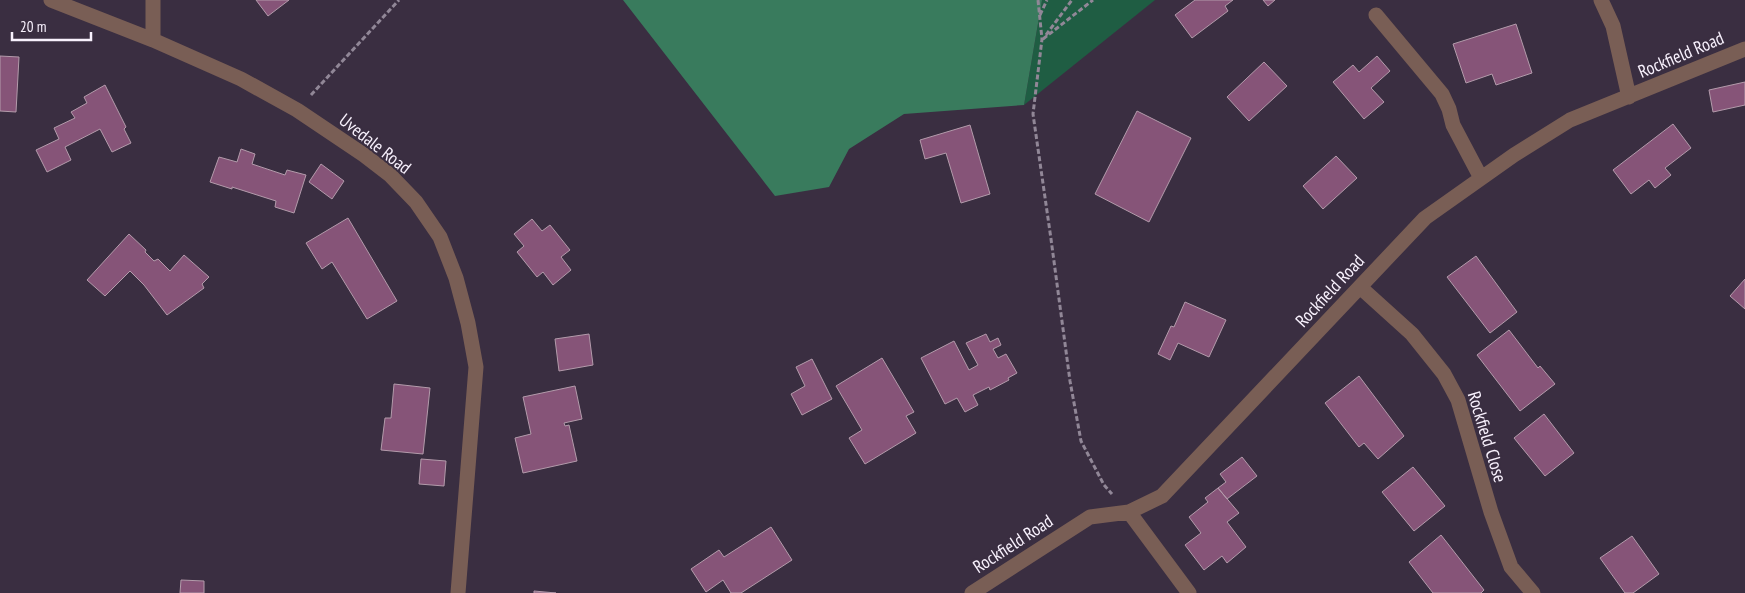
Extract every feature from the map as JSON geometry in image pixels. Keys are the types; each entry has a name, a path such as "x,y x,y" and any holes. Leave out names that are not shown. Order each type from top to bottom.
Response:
{"street":[{"name":"Uvedale Road","path":"51,0 153,40 241,79 297,110 364,155 390,175 416,202 440,237 456,278 468,323 476,368 458,593"},
{"path":"153,0 153,40"},
{"path":"1601,0 1613,26 1629,97"},
{"path":"1376,14 1442,94 1449,109 1453,125 1481,178"},
{"name":"Rockfield Road","path":"972,593 1090,517 1129,512 1162,496 1425,218 1481,178 1570,120 1745,49"},
{"name":"Rockfield Close","path":"1360,286 1412,334 1444,374 1458,400 1490,512 1511,567 1534,593"},
{"path":"1129,512 1189,593"}],"path":[{"path":"297,110 399,0"},
{"path":"1038,0 1042,39 1032,114 1070,381 1081,440 1104,485 1129,512"},
{"path":"1040,16 1047,0"},
{"path":"1042,39 1072,0"},
{"path":"1042,39 1093,0"}],"green space":[{"path":"623,0 1042,0 1024,105 904,114 849,149 829,187 775,196"},
{"path":"1042,0 1155,0 1024,105"}],"building":[{"path":"256,0 289,0 268,16"},
{"path":"1195,0 1233,0 1225,6 1228,11 1192,38 1175,15"},
{"path":"1263,0 1275,0 1268,6"},
{"path":"1516,24 1532,73 1496,85 1492,74 1466,83 1453,44"},
{"path":"0,56 19,57 16,112 0,111"},
{"path":"1377,56 1390,71 1371,88 1384,102 1364,119 1333,82 1353,65 1359,72"},
{"path":"1264,62 1287,86 1249,121 1227,97"},
{"path":"1745,82 1745,105 1713,112 1709,90"},
{"path":"105,85 126,127 124,129 131,143 112,152 100,129 65,147 71,160 47,172 36,150 59,139 54,128 75,118 71,112 87,103 84,97"},
{"path":"1137,111 1191,138 1149,222 1095,194"},
{"path":"1673,124 1691,148 1665,168 1671,175 1655,188 1649,180 1631,194 1613,170"},
{"path":"970,125 990,194 961,203 946,153 925,159 920,140"},
{"path":"241,149 255,154 252,164 285,175 287,170 306,175 294,213 275,207 276,201 210,182 219,157 237,162"},
{"path":"1336,156 1357,178 1323,209 1303,186"},
{"path":"321,164 344,181 332,199 309,182"},
{"path":"348,218 397,301 367,319 332,262 322,269 306,243"},
{"path":"532,219 542,231 550,225 570,250 561,257 571,270 553,285 543,272 537,277 517,252 524,246 514,234"},
{"path":"129,234 146,250 145,252 154,261 158,259 170,271 184,255 209,277 202,284 204,288 167,315 144,285 130,271 105,296 87,280"},
{"path":"1476,256 1517,312 1490,333 1447,277"},
{"path":"1745,279 1745,309 1730,296"},
{"path":"1185,302 1226,320 1209,357 1178,343 1170,360 1158,354 1171,326 1174,327"},
{"path":"1509,330 1538,368 1540,366 1555,384 1520,411 1477,355"},
{"path":"589,334 593,365 559,371 555,339"},
{"path":"986,334 990,342 998,338 1001,345 993,349 998,358 1006,354 1017,373 1008,378 1009,380 990,390 989,387 973,395 978,405 965,412 957,398 945,404 921,358 954,341 969,370 978,365 966,343"},
{"path":"882,358 914,412 906,416 916,433 865,464 849,438 862,430 836,386"},
{"path":"812,359 832,399 802,415 791,394 805,386 796,367"},
{"path":"1359,376 1404,436 1378,459 1364,443 1359,447 1325,403"},
{"path":"394,384 430,388 423,454 381,450 385,418 391,418"},
{"path":"575,386 582,419 564,423 565,426 569,425 577,461 523,473 515,438 531,434 523,397"},
{"path":"1544,414 1574,453 1545,476 1514,438"},
{"path":"1242,457 1257,476 1227,499 1218,488 1226,482 1220,474"},
{"path":"421,459 446,461 444,486 419,484"},
{"path":"1413,467 1445,506 1414,531 1382,492"},
{"path":"1218,488 1239,513 1227,522 1246,547 1227,563 1222,556 1204,570 1185,545 1201,533 1189,517 1208,502 1205,498"},
{"path":"771,527 792,560 741,593 731,593 723,580 706,592 691,569 719,550 724,557"},
{"path":"1441,535 1484,590 1481,593 1433,593 1409,562"},
{"path":"1632,536 1659,574 1633,593 1625,593 1600,558"},
{"path":"181,580 204,581 204,593 180,593"},
{"path":"534,591 556,593 534,593"}]}
